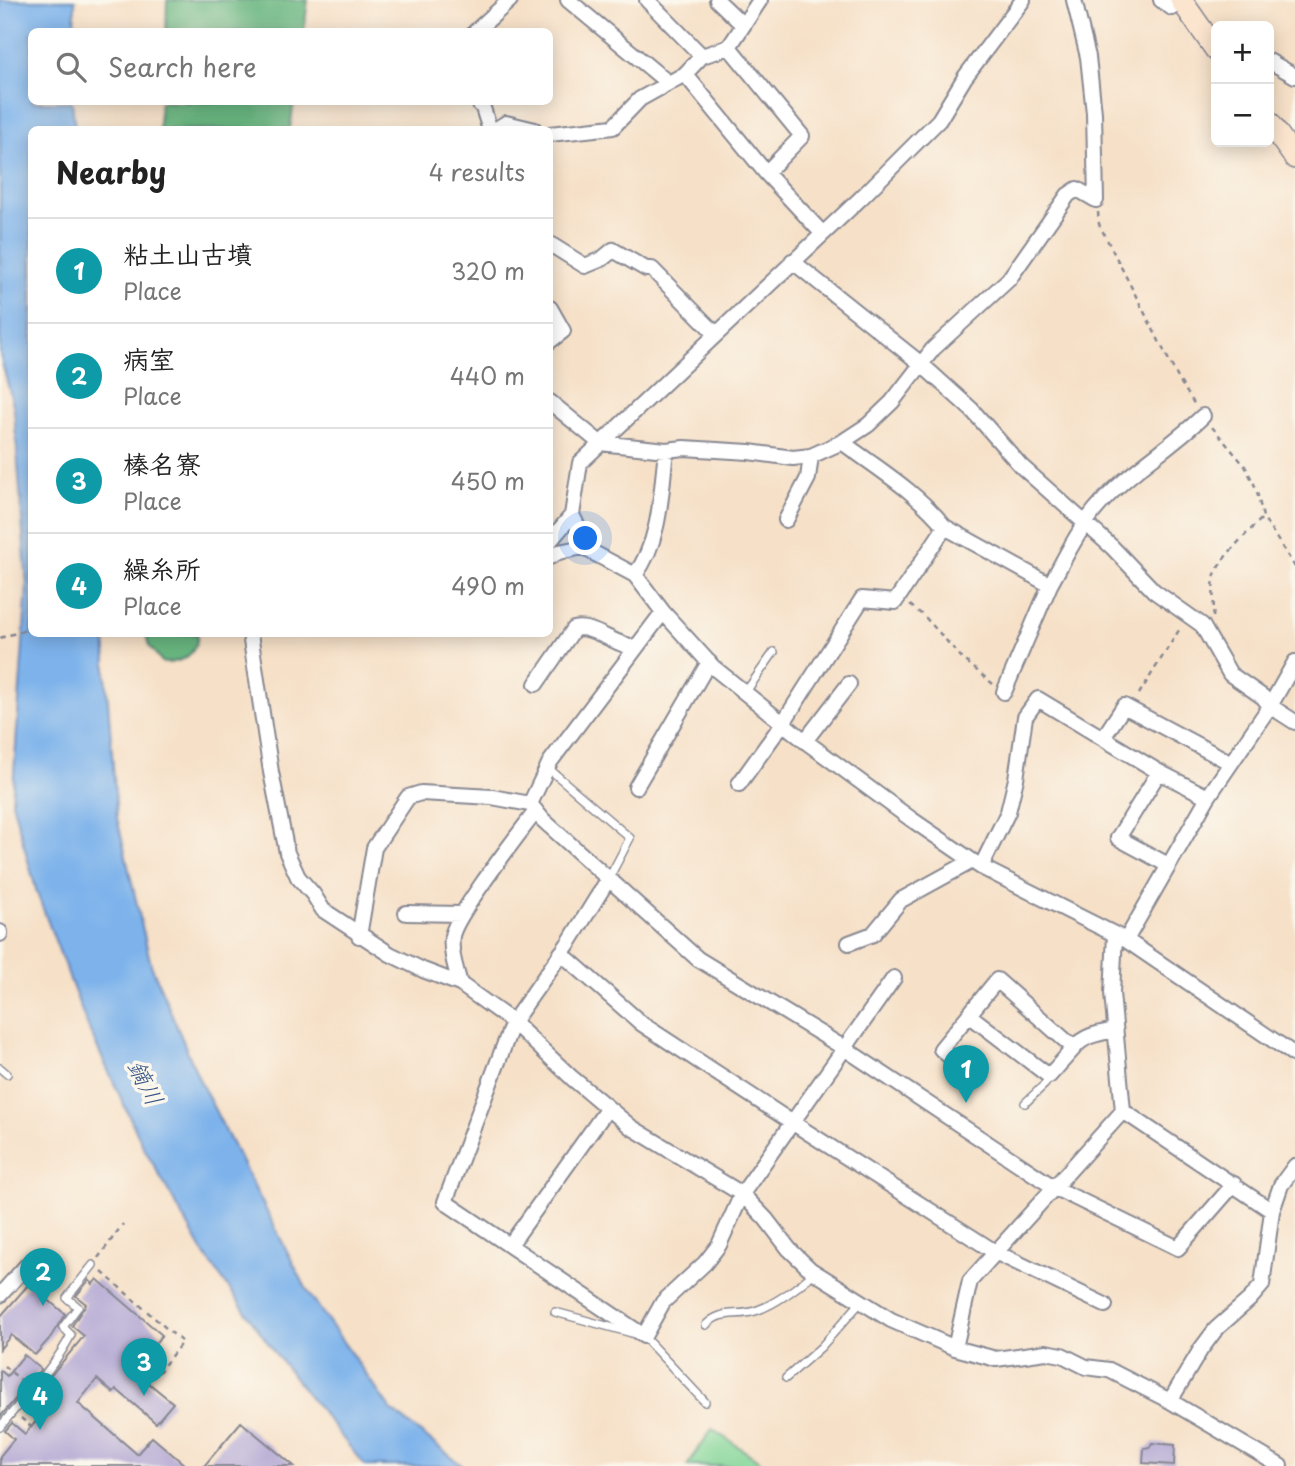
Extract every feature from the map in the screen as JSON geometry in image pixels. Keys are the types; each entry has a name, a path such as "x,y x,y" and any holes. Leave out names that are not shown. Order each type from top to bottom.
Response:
{"street":[{"path":"480,28 510,0"},
{"path":"568,0 667,82"},
{"path":"648,0 702,56"},
{"path":"717,0 743,25"},
{"path":"553,134 614,127 640,99 684,74 702,56 729,47 760,0"},
{"path":"553,537 572,515 580,463 939,120 965,77 1023,0"},
{"path":"1074,0 1088,57 1094,113 1096,200"},
{"path":"1171,3 1211,45"},
{"path":"489,21 496,28"},
{"path":"729,47 802,136 766,173"},
{"path":"1274,64 1295,76"},
{"path":"684,74 766,173 822,233"},
{"path":"480,105 490,126"},
{"path":"500,126 506,123 518,126"},
{"path":"1274,129 1295,158"},
{"path":"553,404 600,443 666,450 684,448 749,452 793,458 811,456 842,442 868,425 892,402 920,363 955,326 1009,279 1068,195 1077,189 1096,200"},
{"path":"553,246 585,266 613,250 646,270 652,269 715,333"},
{"path":"792,261 920,363 972,411 1021,466 1112,547 1154,591 1202,625 1230,674 1295,722"},
{"path":"553,313 563,331 553,339"},
{"path":"1004,692 1050,585 1085,523 1097,507 1156,453 1203,416"},
{"path":"842,442 908,492 945,527 1050,585"},
{"path":"635,575 642,565 658,521 666,450"},
{"path":"786,520 808,478 811,456"},
{"path":"572,515 590,551 635,575 663,612 709,662 805,741 977,864 1121,937 1295,1055"},
{"path":"739,784 783,723 862,599 895,602 945,527"},
{"path":"553,555 588,546"},
{"path":"460,984 453,959 452,935 463,914 533,807 548,768 663,612"},
{"path":"536,684 575,629 581,627 592,630 620,646 636,647"},
{"path":"250,637 271,772 287,853 298,877 323,910 359,936 423,970 460,984 513,1022 631,1127 742,1194 789,1249 814,1272 860,1302 891,1320 955,1348 996,1359 1046,1352 1062,1355 1086,1367 1109,1370 1170,1401 1280,1466"},
{"path":"636,787 709,662"},
{"path":"955,1348 970,1281 1124,1111 1112,993 1121,937 1208,797 1270,706 1295,662"},
{"path":"805,741 849,684"},
{"path":"849,943 873,934 901,900 977,864 1008,812 1025,717 1038,699 1159,772 1208,797"},
{"path":"1104,738 1124,706 1231,763"},
{"path":"1159,772 1118,838 1168,865"},
{"path":"359,936 374,848 408,797 421,793 492,797 533,807 543,820 698,959 844,1048 1055,1188 1178,1248 1234,1184"},
{"path":"610,878 513,1022 445,1202 644,1336 663,1302 705,1263 719,1245 742,1194 894,978"},
{"path":"406,913 463,914"},
{"path":"561,953 642,1024 793,1123 995,1252 1105,1306"},
{"path":"949,1056 941,1049 997,980 1074,1048"},
{"path":"969,1015 1049,1076 1079,1041 1094,1034 1115,1030"},
{"path":"510,1245 608,1108"},
{"path":"1124,1111 1272,1211"},
{"path":"1170,1401 1216,1329 1262,1285 1272,1211 1280,1185 1295,1166"},
{"path":"0,1295 28,1264"}],"lane":[{"path":"745,693 774,652"},
{"path":"548,768 630,838 610,878"},
{"path":"0,1068 7,1074"},
{"path":"1025,1102 1045,1084 1049,1076"},
{"path":"0,1427 33,1390 71,1335 63,1327 78,1307 67,1298 93,1265"},
{"path":"706,1325 715,1316 754,1312 773,1304 814,1272"},
{"path":"786,1378 821,1347 860,1302"},
{"path":"555,1312 644,1336 705,1402"}],"path":[{"path":"1096,200 1099,224 1179,380 1203,416 1245,466 1256,488 1263,517 1295,567"},
{"path":"1206,631 1214,608 1213,580 1217,568 1263,517"},
{"path":"898,597 925,617 962,658 1004,692"},
{"path":"1139,694 1189,616"},
{"path":"0,638 28,629"},
{"path":"123,1224 93,1265 182,1342 156,1376"},
{"path":"4,1366 33,1390"},
{"path":"13,1412 34,1429"}],"green space":[{"path":"167,0 308,0 304,28 166,28"},
{"path":"160,105 294,105 290,126 159,126"},
{"path":"147,637 198,637 191,652 176,661 163,663 149,646"},
{"path":"712,1429 767,1466 687,1466"}],"water":[{"name":"鏑川","path":"0,0 75,0 74,28 28,28 28,105 72,105 75,126 28,126 28,637 106,637 106,675 117,818 151,965 200,1081 308,1292 391,1410 463,1466 365,1466 278,1357 203,1252 144,1148 88,1027 37,893 12,802 27,586 14,408 0,355"}],"building":[{"path":"97,1279 162,1335 133,1370 173,1403 156,1423 116,1389 113,1393 97,1379 78,1403 137,1454 152,1437 186,1466 0,1466 0,1456 14,1439 5,1431 12,1423 25,1434 48,1408 34,1396 84,1336 72,1326 86,1304 76,1296 89,1280 93,1284"},
{"path":"29,1284 65,1314 35,1355 11,1335 0,1349 0,1317"},
{"path":"24,1355 41,1369 0,1417 0,1370 7,1376"},
{"path":"241,1422 294,1466 204,1466"},
{"path":"1152,1443 1175,1445 1174,1465 1143,1463 1144,1448 1150,1447"}],"place":[{"name":"粘土山古墳","path":"966,1103"},
{"name":"病室","path":"43,1306"},
{"name":"榛名寮","path":"144,1396"},
{"name":"繰糸所","path":"40,1430"}]}
